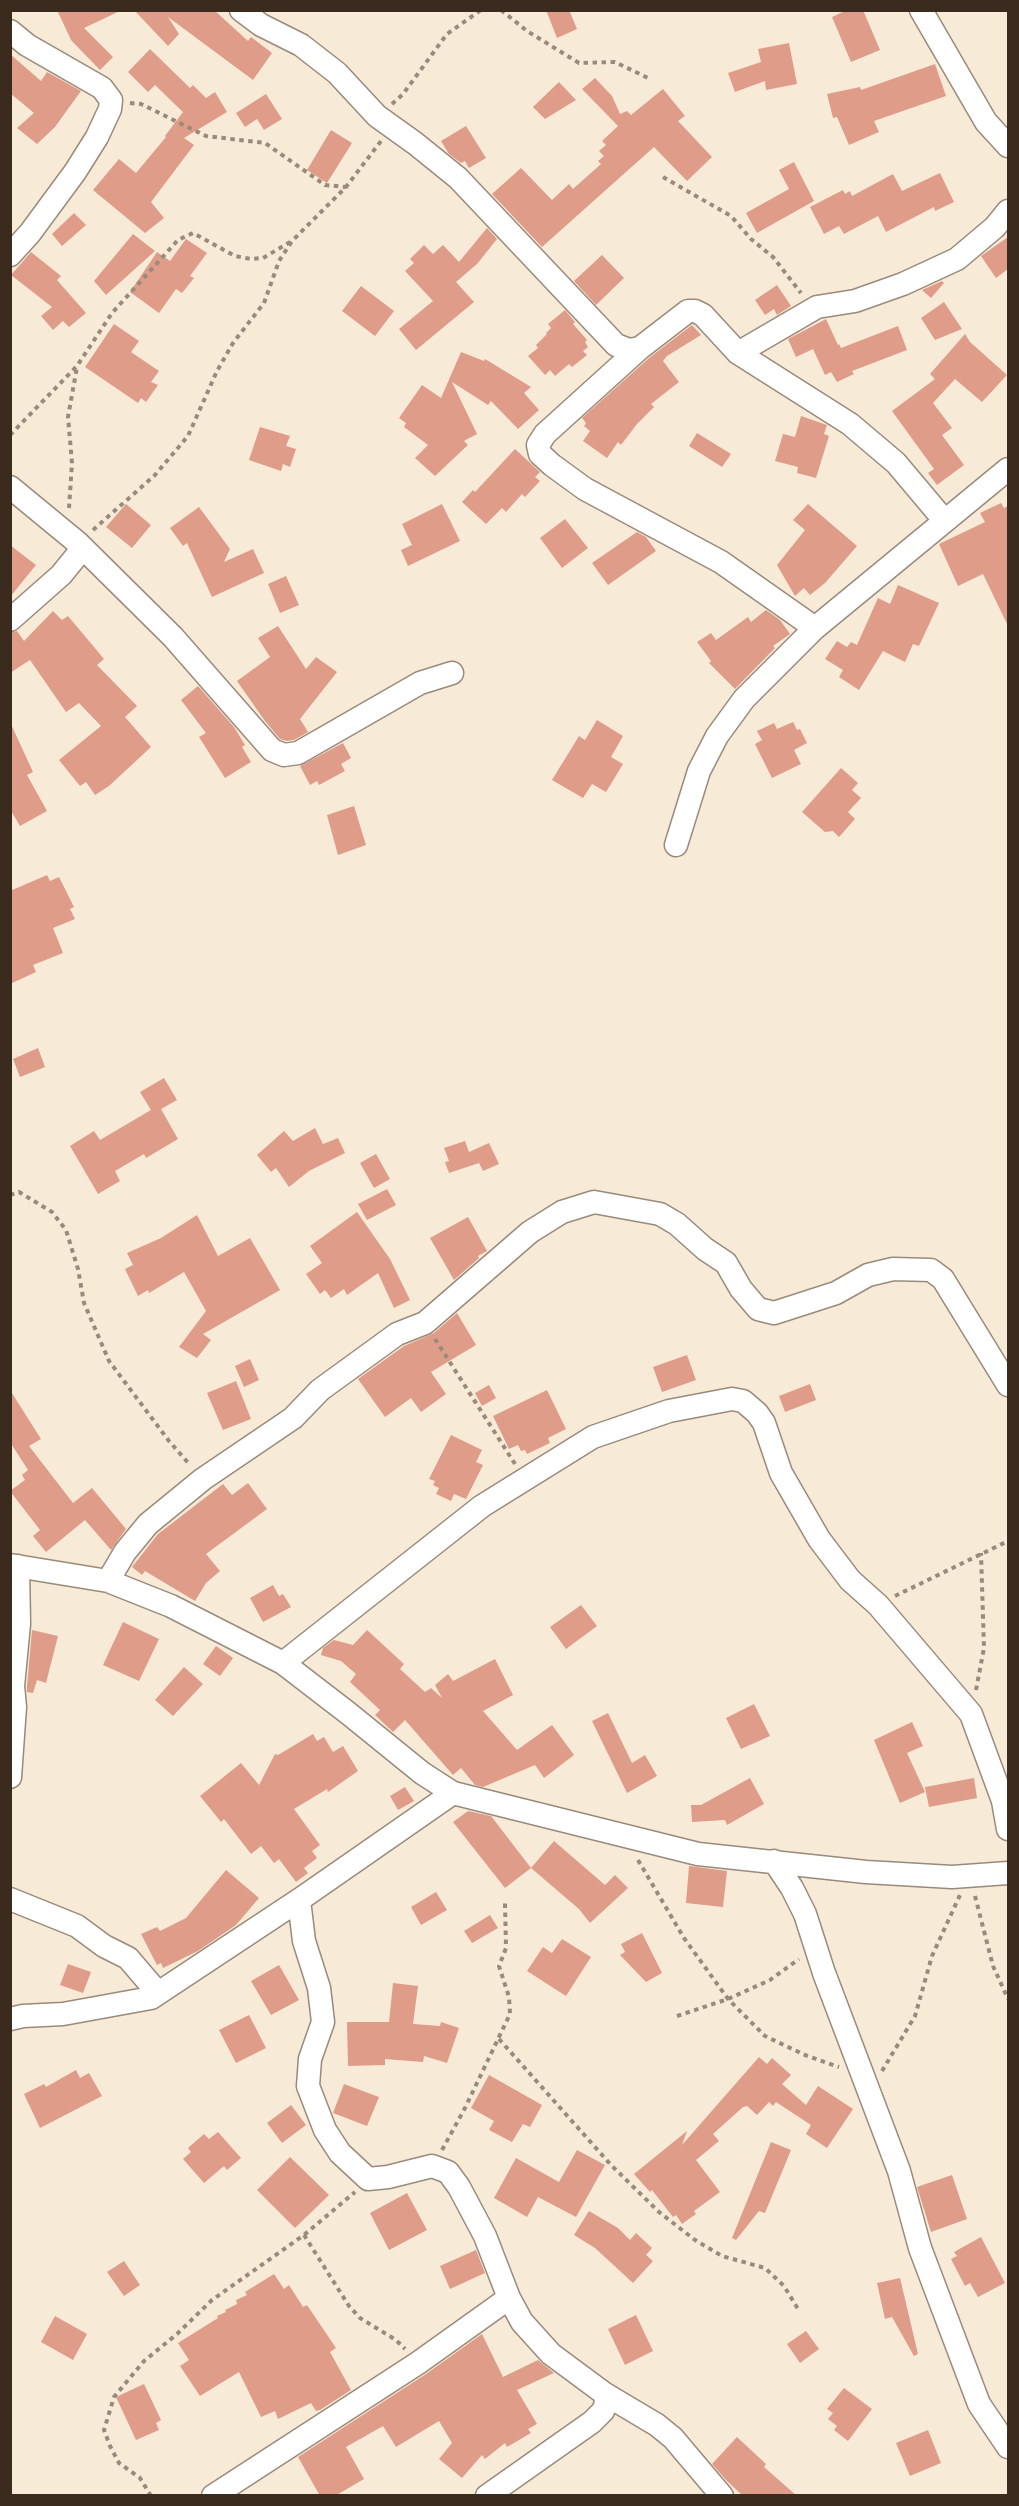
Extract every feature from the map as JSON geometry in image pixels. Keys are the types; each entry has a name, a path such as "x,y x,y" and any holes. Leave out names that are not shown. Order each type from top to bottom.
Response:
{"street":[{"path":"241,10 261,25 301,45 337,74 382,120 458,178 616,345 629,350 640,348"},
{"path":"921,10 986,122 1008,146"},
{"path":"10,255 30,233 75,172 97,137 110,109 111,100 102,88 12,37"},
{"path":"738,353 817,308 865,297 903,284 957,259 995,227 1008,211"},
{"path":"815,628 721,562 585,489 540,454 538,445 545,434 640,348 688,311 696,311 703,315 738,353 850,424 897,463 944,520"},
{"path":"676,845 699,771 717,736 744,699 815,628 1008,469"},
{"path":"10,487 76,542 173,637 272,750 284,755 298,753 420,684 452,674"},
{"path":"10,620 61,575 76,542"},
{"path":"108,1581 125,1552 148,1524 203,1479 293,1418 320,1390 397,1334 425,1323 531,1232 562,1212 594,1202 660,1214 677,1224 705,1249 726,1263 741,1290 758,1309 774,1313 836,1293 868,1275 893,1269 931,1270 943,1279 1008,1385"},
{"path":"283,1664 482,1506 593,1437 669,1411 732,1399 743,1401 757,1413 764,1423 781,1473 819,1539 850,1580 878,1605 971,1714 1003,1801 1008,1829"},
{"path":"10,1777 15,1707 13,1686 19,1624 14,1565 108,1581 171,1606 283,1664 422,1773 453,1792 698,1854 866,1872 952,1877 1008,1873"},
{"path":"10,2019 63,2014 151,1998 299,1900 453,1792"},
{"path":"774,1861 792,1888 805,1914 824,1973 899,2171 920,2248 979,2404 1008,2447"},
{"path":"10,1899 77,1926 104,1946 128,1958 158,1993"},
{"path":"299,1900 304,1941 319,1988 323,2022 310,2060 308,2086 326,2130 340,2153 368,2179 398,2176 432,2166 448,2172 459,2187 485,2236 508,2298 522,2322 551,2354 605,2394 657,2425 673,2439 722,2496"},
{"path":"213,2496 418,2363 508,2298"},
{"path":"487,2496 592,2422 603,2411 606,2403 605,2394"}],"path":[{"path":"76,542 154,475 188,436 217,371 233,343 264,303 279,261 292,241 346,187 382,139 382,120 447,34 482,10"},
{"path":"501,10 527,31 579,63 615,62 648,78"},
{"path":"111,100 141,104 206,136 265,143 325,185 346,187"},
{"path":"663,177 731,216 773,257 817,308"},
{"path":"10,435 77,366 112,313 178,240 193,233 235,256 251,259 263,258 292,241"},
{"path":"76,542 68,417 77,366"},
{"path":"10,1195 19,1192 52,1212 66,1230 78,1269 84,1303 109,1361 170,1441 203,1479"},
{"path":"425,1323 525,1479"},
{"path":"878,1605 1008,1540"},
{"path":"971,1714 984,1648 981,1553"},
{"path":"628,1837 642,1868 684,1938 728,1999 765,2036 866,2084 915,2016 932,1956 969,1875"},
{"path":"969,1875 993,1966 1008,1999"},
{"path":"432,2166 465,2108 510,2014 509,1997 500,1966 506,1948 505,1903"},
{"path":"677,2016 728,1999 770,1980 796,1963 813,1939"},
{"path":"499,2039 611,2165 659,2212 695,2240 722,2256 765,2268 784,2286 798,2309"},
{"path":"151,2496 140,2478 119,2463 104,2430 114,2397 144,2361 177,2334 212,2300 304,2235 368,2179"},
{"path":"304,2235 349,2306 360,2318 396,2340 418,2363"}],"building":[{"path":"57,10 122,10 84,28 113,57 100,70 71,40"},
{"path":"134,10 214,10 248,41 251,37 272,53 253,80 168,17 179,34 168,46"},
{"path":"546,10 569,10 577,29 557,38"},
{"path":"847,10 863,10 880,50 851,62 832,17"},
{"path":"789,43 797,84 766,90 765,81 735,92 728,73 761,62 758,49"},
{"path":"150,49 190,88 193,85 206,98 215,92 227,112 184,138 194,145 151,202 164,218 145,233 93,190 119,159 136,173 183,112 155,85 148,92 128,72"},
{"path":"10,54 41,81 47,72 81,91 55,127 37,144 17,128 34,113 10,93"},
{"path":"935,64 946,96 874,121 879,132 849,145 837,117 833,118 827,94 860,87 861,90"},
{"path":"595,78 612,96 620,114 627,111 631,115 663,89 685,116 678,121 712,157 687,181 654,147 542,247 492,194 521,168 552,200 569,184 573,189 601,164 598,161 604,156 599,151 606,145 602,141 618,126 582,89"},
{"path":"559,82 576,100 545,119 533,107"},
{"path":"266,94 282,119 264,130 257,119 245,127 236,113"},
{"path":"466,126 486,158 469,168 465,161 461,163 449,154 441,141"},
{"path":"331,130 352,143 327,183 307,170"},
{"path":"794,162 814,201 757,233 746,213 789,189 779,170"},
{"path":"940,173 954,202 935,211 934,207 886,232 878,216 844,234 839,226 824,234 810,207 843,190 845,194 850,191 852,196 893,174 902,191"},
{"path":"74,213 86,225 62,246 52,234"},
{"path":"487,228 497,239 477,264 456,282 474,302 416,350 399,329 433,301 405,271 414,263 410,259 424,245 433,254 443,245 459,262"},
{"path":"133,234 155,251 106,295 94,281"},
{"path":"1008,237 1008,269 996,278 981,256"},
{"path":"186,239 207,253 190,276 194,278 182,293 176,289 159,313 130,292 157,252 170,261"},
{"path":"31,252 61,276 57,280 86,313 69,327 63,321 53,330 41,316 52,307 11,275"},
{"path":"602,255 624,278 596,305 574,281"},
{"path":"942,281 944,283 931,298 922,290"},
{"path":"777,285 791,306 777,315 774,309 765,315 755,300"},
{"path":"361,286 394,311 375,336 342,311"},
{"path":"944,302 962,329 935,340 921,318"},
{"path":"565,310 575,322 573,324 587,340 585,342 588,347 583,351 587,355 572,367 569,364 555,376 550,370 545,375 528,356 538,348 536,345 551,328 548,324"},
{"path":"826,319 841,348 898,326 907,350 852,371 854,374 837,382 831,372 825,375 813,349 796,357 788,339"},
{"path":"114,324 139,341 131,352 159,371 151,382 158,385 146,402 141,398 138,403 85,367"},
{"path":"692,325 701,335 667,356 663,361 679,382 651,404 654,407 621,445 618,442 607,458 583,441 590,431 584,426 586,423 582,418 649,358"},
{"path":"965,334 970,342 1007,375 982,402 955,379 933,403 952,428 942,435 964,465 937,485 928,473 934,469 892,411 935,379 930,374"},
{"path":"461,352 484,361 485,359 531,387 524,393 539,410 518,429 491,401 488,405 452,382 477,434 464,441 468,445 435,476 415,458 428,445 404,427 406,423 399,418 422,385 441,398"},
{"path":"801,416 827,425 824,434 829,436 816,478 797,473 798,467 775,461 783,434 795,437"},
{"path":"260,427 290,436 286,446 296,449 290,467 283,464 281,471 249,460"},
{"path":"697,433 731,454 722,467 689,446"},
{"path":"515,449 540,472 535,477 540,481 525,497 522,494 506,512 502,508 486,524 462,502 473,490 475,492"},
{"path":"1001,503 1004,508 1008,506 1008,626 983,574 958,586 939,544 985,522 980,513"},
{"path":"126,504 151,525 132,548 106,527"},
{"path":"442,504 460,541 408,566 401,550 412,545 402,524"},
{"path":"808,504 857,546 825,583 810,595 804,588 795,596 777,565 805,530 793,520"},
{"path":"199,507 230,549 224,562 253,549 264,573 212,597 187,543 183,546 170,528"},
{"path":"565,519 588,548 562,568 540,538"},
{"path":"637,532 646,537 656,551 608,585 592,563"},
{"path":"10,545 36,565 10,597"},
{"path":"286,576 299,605 280,613 268,584"},
{"path":"898,585 939,603 919,646 913,644 905,662 883,651 859,690 839,677 843,670 825,659 837,641 847,647 851,642 857,645 878,598 890,604"},
{"path":"766,610 780,620 790,634 773,646 775,648 735,689 709,663 711,661 697,642 711,633 716,640 748,617 751,622"},
{"path":"53,611 62,620 68,616 104,659 97,665 137,706 125,717 151,747 109,786 95,795 86,782 80,786 59,760 101,726 79,703 66,712 30,660 10,673 10,633 17,631 24,641"},
{"path":"278,626 306,669 316,657 337,672 300,719 308,732 294,740 287,741 280,739 265,721 237,681 270,657 258,638"},
{"path":"198,686 234,727 245,745 242,747 251,762 225,778 199,737 206,733 181,700"},
{"path":"597,720 623,736 611,757 623,764 606,792 592,784 583,798 552,780 579,736 585,740"},
{"path":"10,722 33,772 27,775 47,811 20,826 10,809"},
{"path":"793,722 797,730 800,729 807,743 794,750 801,764 772,778 755,744 762,740 757,731 774,723 777,729"},
{"path":"343,743 351,758 341,764 345,771 319,785 317,781 310,785 300,766"},
{"path":"841,768 858,783 852,790 861,798 848,812 855,819 839,837 833,831 825,832 802,812"},
{"path":"354,806 366,845 338,855 327,815"},
{"path":"47,875 50,881 59,877 74,907 70,909 75,919 53,928 63,953 33,965 36,972 10,984 10,891"},
{"path":"38,1048 45,1067 20,1077 13,1059"},
{"path":"164,1078 177,1100 161,1109 178,1139 146,1158 144,1154 115,1171 120,1181 98,1194 70,1146 94,1131 100,1140 151,1110 140,1092"},
{"path":"315,1128 323,1144 338,1138 345,1153 309,1171 289,1187 276,1168 271,1172 257,1155 284,1131 293,1141"},
{"path":"465,1141 469,1152 489,1143 499,1164 483,1171 479,1163 449,1173 445,1162 449,1161 444,1148"},
{"path":"376,1154 390,1179 374,1188 360,1163"},
{"path":"387,1189 396,1205 367,1220 358,1204"},
{"path":"357,1212 390,1259 410,1300 394,1308 378,1273 347,1295 344,1289 331,1298 325,1290 320,1294 306,1274 322,1263 310,1246"},
{"path":"197,1215 218,1256 250,1238 280,1290 203,1334 211,1340 197,1358 179,1347 206,1311 184,1272 149,1293 148,1290 138,1296 125,1269 133,1265 127,1253 161,1238"},
{"path":"468,1217 487,1251 478,1256 479,1258 454,1280 430,1238"},
{"path":"457,1313 476,1345 431,1372 446,1394 421,1412 411,1398 385,1417 358,1379 404,1346 434,1333"},
{"path":"687,1355 696,1380 662,1392 653,1367"},
{"path":"250,1359 259,1380 244,1387 235,1366"},
{"path":"236,1381 251,1419 223,1430 207,1393"},
{"path":"810,1384 816,1400 785,1412 779,1396"},
{"path":"489,1385 496,1398 482,1406 475,1393"},
{"path":"10,1390 41,1439 29,1446 73,1503 92,1488 126,1529 111,1550 85,1520 46,1552 33,1536 40,1530 10,1491 25,1480 22,1475 28,1470 10,1442"},
{"path":"547,1390 566,1429 548,1438 550,1443 527,1454 525,1450 521,1451 518,1445 509,1449 493,1416"},
{"path":"451,1435 482,1450 476,1462 483,1465 466,1499 454,1494 451,1501 436,1494 439,1488 433,1485 435,1481 429,1479"},
{"path":"248,1483 267,1509 206,1554 220,1571 206,1583 195,1601 145,1571 142,1575 132,1567 158,1534 223,1484 232,1495"},
{"path":"273,1585 279,1596 283,1594 291,1607 263,1622 250,1598"},
{"path":"581,1605 597,1626 566,1649 550,1627"},
{"path":"123,1622 159,1639 139,1681 103,1665"},
{"path":"32,1630 58,1636 46,1683 37,1680 33,1693 27,1692"},
{"path":"367,1630 404,1664 400,1669 425,1692 431,1688 442,1698 435,1685 448,1674 453,1681 495,1659 513,1695 483,1711 517,1750 552,1725 574,1755 544,1778 535,1765 483,1787 475,1785 461,1768 453,1775 405,1720 393,1732 375,1715 380,1710 350,1682 356,1674 341,1661 321,1655 323,1648 334,1640 353,1645"},
{"path":"216,1646 233,1658 220,1676 203,1664"},
{"path":"184,1667 203,1684 173,1716 155,1700"},
{"path":"754,1704 770,1736 741,1749 726,1718"},
{"path":"608,1713 632,1763 645,1755 657,1776 627,1793 592,1721"},
{"path":"912,1722 923,1746 907,1753 925,1792 900,1803 874,1740"},
{"path":"313,1734 317,1741 324,1737 333,1752 343,1746 358,1771 328,1792 327,1789 294,1809 320,1845 312,1851 317,1858 304,1868 308,1873 296,1882 279,1859 274,1863 261,1846 251,1854 224,1819 221,1822 200,1796 241,1763 259,1785 275,1754 278,1755"},
{"path":"750,1778 764,1804 727,1825 725,1820 692,1822 691,1805 701,1805"},
{"path":"974,1778 977,1798 929,1807 925,1787"},
{"path":"405,1787 414,1801 398,1810 390,1796"},
{"path":"468,1811 491,1816 531,1868 505,1888 453,1822"},
{"path":"554,1841 605,1885 615,1875 628,1888 590,1923 579,1909 531,1868"},
{"path":"689,1866 727,1871 723,1907 686,1903"},
{"path":"226,1870 259,1898 236,1925 198,1951 163,1968 161,1963 157,1965 141,1934 157,1927 160,1931 186,1918"},
{"path":"436,1892 447,1910 421,1925 411,1907"},
{"path":"490,1915 498,1928 472,1943 464,1931"},
{"path":"642,1933 662,1973 646,1982 620,1955 625,1952 621,1944"},
{"path":"562,1939 591,1957 566,1996 527,1971 543,1947 552,1953"},
{"path":"68,1964 91,1972 83,1993 60,1985"},
{"path":"279,1965 299,2000 271,2015 251,1981"},
{"path":"393,1983 418,1986 413,2024 440,2026 441,2022 459,2028 447,2063 424,2056 423,2062 385,2059 385,2065 348,2066 347,2022 389,2022"},
{"path":"249,2015 266,2048 236,2063 219,2030"},
{"path":"759,2057 767,2064 772,2058 791,2075 782,2084 806,2105 818,2086 853,2109 827,2148 806,2134 811,2125 776,2102 773,2106 769,2102 757,2115 747,2106 743,2107 713,2134 719,2141 696,2160 720,2192 694,2211 696,2214 682,2224 676,2215 673,2217 652,2190 650,2192 634,2174 687,2131 682,2145"},
{"path":"76,2070 80,2078 89,2073 102,2096 40,2128 24,2094 44,2084 46,2087"},
{"path":"489,2075 542,2105 530,2127 523,2124 512,2142 489,2130 494,2121 471,2108"},
{"path":"344,2084 379,2097 367,2126 333,2113"},
{"path":"291,2105 306,2125 282,2143 267,2123"},
{"path":"218,2132 241,2158 227,2170 224,2166 204,2183 183,2159 191,2152 188,2148 204,2134 209,2139"},
{"path":"771,2142 791,2150 765,2213 759,2211 736,2240 732,2238"},
{"path":"577,2150 605,2165 576,2217 538,2197 527,2217 494,2198 516,2158 559,2182"},
{"path":"290,2157 329,2195 295,2228 257,2190"},
{"path":"952,2175 967,2219 931,2232 917,2187"},
{"path":"407,2193 427,2230 389,2250 370,2213"},
{"path":"589,2211 618,2228 630,2240 636,2233 652,2248 646,2255 653,2261 633,2283 595,2248 574,2235"},
{"path":"981,2237 1005,2283 978,2297 970,2283 965,2286 951,2259 957,2256 954,2252"},
{"path":"476,2250 485,2273 450,2289 440,2266"},
{"path":"124,2261 140,2285 124,2296 107,2272"},
{"path":"274,2274 284,2289 289,2285 303,2307 307,2305 336,2348 330,2352 351,2390 320,2410 316,2411 311,2403 278,2419 275,2411 261,2417 239,2372 200,2396 180,2366 189,2360 178,2343 218,2318 217,2316 226,2312 225,2310 237,2304 236,2300 247,2295 245,2292"},
{"path":"900,2278 918,2354 914,2356 892,2317 885,2319 877,2283"},
{"path":"636,2315 653,2351 625,2365 608,2329"},
{"path":"55,2316 87,2334 73,2360 41,2342"},
{"path":"806,2331 819,2349 800,2363 787,2344"},
{"path":"482,2334 503,2377 538,2360 554,2373 517,2390 537,2424 528,2429 531,2433 507,2447 505,2443 485,2459 482,2455 462,2478 439,2459 452,2443 439,2421 396,2447 383,2426 346,2447 364,2479 335,2496 320,2496 298,2457 426,2374"},
{"path":"144,2384 161,2420 156,2423 159,2430 136,2440 116,2397"},
{"path":"844,2388 872,2409 848,2441 834,2430 837,2426 828,2419 833,2413 827,2409"},
{"path":"928,2430 941,2463 910,2476 896,2443"},
{"path":"737,2437 766,2464 764,2467 797,2496 743,2496 726,2480 712,2464"}]}
